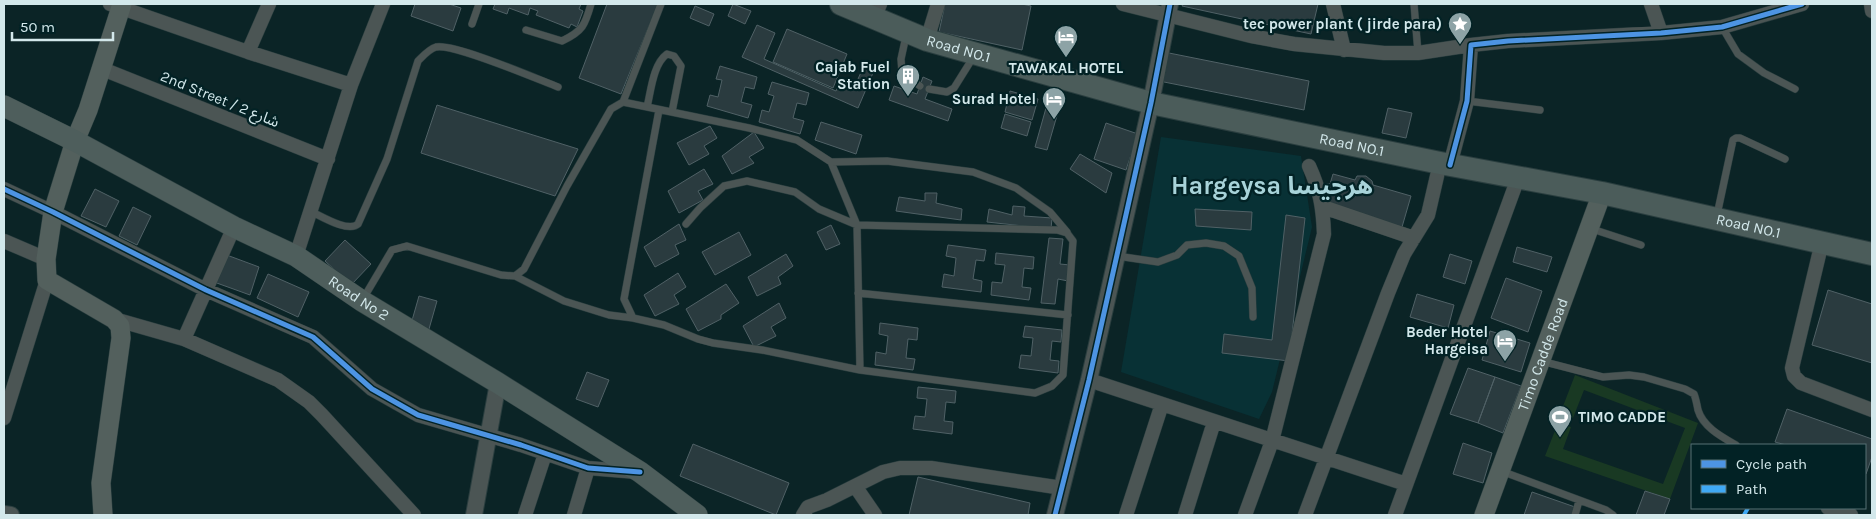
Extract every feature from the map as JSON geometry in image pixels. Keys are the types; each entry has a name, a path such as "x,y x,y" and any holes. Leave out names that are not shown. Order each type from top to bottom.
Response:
{"highway":[{"name":"Road NO.1","path":"841,4 877,11 917,36 1151,103 1445,164 1602,193 1872,254"}],"main road":[{"path":"103,515 102,483 121,338 120,326 114,319 47,280 46,258 53,212 75,142 88,110 117,5"},
{"name":"Road No 2","path":"4,106 234,227 296,256 362,301 640,472 698,515"},
{"name":"Timo Cadde Road","path":"1484,515 1602,193"}],"street":[{"path":"248,52 269,4"},
{"path":"296,256 351,85 383,4"},
{"path":"917,36 938,4"},
{"path":"1123,4 1169,9 1252,36 1294,44 1384,53 1418,53 1508,41 1661,33 1722,27 1802,4"},
{"path":"1333,4 1344,50"},
{"path":"1651,4 1661,33"},
{"path":"1871,4 1872,11"},
{"path":"117,5 248,52 351,85"},
{"path":"1054,515 1089,380 1151,103 1169,9"},
{"path":"1305,515 1388,293 1404,254 1430,209 1467,101 1471,45"},
{"name":"2nd Street / شارع 2","path":"100,68 328,159"},
{"path":"1245,515 1272,441 1324,234 1323,207 1319,188 1309,166"},
{"path":"1395,515 1518,178"},
{"path":"4,189 206,290 314,337 372,389 412,412 588,468 640,472"},
{"path":"1323,207 1414,238"},
{"path":"184,339 234,227"},
{"path":"4,241 46,258"},
{"path":"1822,242 1792,368 1794,376 1801,383 1872,410"},
{"path":"4,418 47,280"},
{"path":"114,319 184,339 278,380 309,402 414,515"},
{"path":"1089,380 1406,484"},
{"path":"474,515 498,383"},
{"path":"1126,515 1162,404"},
{"path":"1185,515 1214,422"},
{"path":"525,515 545,454"},
{"path":"574,515 588,468"},
{"path":"803,515 808,507 827,500 882,472 900,468 931,468 1062,488"},
{"path":"855,486 875,515"},
{"path":"1831,509 1851,515"},
{"path":"4,514 11,515"}],"lane":[{"path":"472,24 479,4"},
{"path":"526,30 562,41 576,34 585,25 591,4"},
{"path":"515,276 524,269 611,109 623,102 661,4"},
{"path":"1414,4 1418,53"},
{"path":"1722,27 1738,54 1764,73 1795,90"},
{"path":"917,36 901,58 902,73 920,86"},
{"path":"310,211 348,228 355,227 358,224 387,159 418,61 426,52 436,47 450,47 558,87"},
{"path":"647,107 658,64 662,57 667,54 674,56 681,66 672,112"},
{"path":"929,89 947,92 954,88 976,54"},
{"path":"1467,101 1540,110"},
{"path":"362,301 392,250 407,246 500,275 515,276 564,301 609,315 664,325 713,343 771,352 860,370 1036,392 1052,386 1063,375 1074,241 1050,212 1016,188 973,172 887,161 831,162 797,140 623,102"},
{"path":"633,318 624,299 659,110"},
{"path":"1716,219 1733,140 1740,138 1785,159"},
{"path":"831,162 857,225 860,370"},
{"path":"686,224 724,186 747,181 795,192 819,209 857,225 1048,230 1067,233"},
{"path":"1589,228 1641,245"},
{"path":"1117,256 1158,262 1177,254 1187,245 1206,243 1224,246 1240,256 1252,288 1253,317"},
{"path":"858,293 1068,315"},
{"path":"1540,361 1603,377 1629,375 1644,377 1685,389 1694,394 1699,411 1706,423 1717,434 1734,444"},
{"path":"1501,470 1606,510 1613,515"},
{"path":"1575,515 1579,501"}],"shaded area":[{"path":"1161,137 1301,156 1312,227 1272,392 1259,419 1121,372"}],"green space":[{"name":"TIMO CADDE","path":"1575,375 1698,423 1670,499 1545,456 1558,423 1571,427 1563,449 1663,484 1685,428 1584,390 1573,418 1560,414"}],"building":[{"path":"415,4 449,4 461,8 453,31 411,16"},
{"path":"495,4 581,4 579,9 583,11 577,27 571,24 569,28 536,15 538,11 530,8 528,15 509,8 507,14 493,9"},
{"path":"607,4 658,4 621,94 579,78"},
{"path":"733,4 751,11 745,24 728,16"},
{"path":"945,4 1022,4 1031,6 1022,50 939,32"},
{"path":"1183,4 1318,4 1311,34 1182,6"},
{"path":"695,6 714,14 709,26 690,18"},
{"path":"757,25 775,33 764,59 836,91 840,82 854,88 866,61 876,66 858,108 742,57"},
{"path":"787,29 847,54 833,88 773,62"},
{"path":"1164,52 1309,81 1304,110 1159,81"},
{"path":"720,66 757,77 754,89 745,87 741,102 752,105 748,118 707,106 710,95 718,97 722,80 716,79"},
{"name":"Cajab Fuel Station","path":"923,77 932,81 925,99 952,109 948,121 889,100 894,86 917,94"},
{"path":"772,82 809,93 806,105 797,103 793,118 804,121 800,134 759,122 762,110 769,112 774,96 768,94"},
{"path":"1010,91 1038,99 1032,120 1005,112"},
{"path":"437,105 578,149 555,196 421,153"},
{"path":"1046,108 1058,112 1047,150 1035,147"},
{"path":"1388,108 1412,113 1406,138 1382,133"},
{"path":"1005,114 1031,122 1027,136 1001,128"},
{"path":"821,122 862,135 856,154 815,140"},
{"path":"1106,123 1138,134 1126,170 1094,159"},
{"path":"710,126 717,138 704,146 709,154 689,165 677,143"},
{"path":"754,132 764,148 749,157 754,163 732,174 722,156"},
{"path":"1080,154 1112,173 1106,193 1070,169"},
{"path":"704,169 713,184 698,191 703,200 679,213 668,191"},
{"path":"1333,174 1355,180 1357,176 1366,176 1372,181 1373,185 1411,196 1402,227 1324,205 1327,195 1323,193 1322,186 1330,184"},
{"path":"95,189 119,201 106,227 81,216"},
{"path":"925,193 937,193 936,203 962,209 961,220 896,211 899,197 925,201"},
{"path":"1013,206 1025,207 1024,216 1052,218 1051,229 987,222 989,209 1012,215"},
{"path":"133,207 151,216 137,245 119,236"},
{"path":"1195,209 1252,212 1251,230 1196,226"},
{"path":"1286,215 1305,218 1289,361 1222,353 1224,334 1272,340"},
{"path":"679,224 686,240 675,245 679,254 655,267 644,247"},
{"path":"831,225 840,244 826,250 817,232"},
{"path":"739,232 751,255 715,275 702,252"},
{"path":"1049,238 1063,239 1060,264 1070,265 1068,281 1058,279 1055,304 1041,303"},
{"path":"345,240 371,264 351,285 325,261"},
{"path":"948,245 986,250 984,261 976,260 973,279 982,281 981,292 942,287 944,274 954,276 956,258 946,256"},
{"path":"1517,247 1552,257 1547,272 1513,262"},
{"path":"996,253 1034,257 1033,269 1024,268 1022,287 1031,288 1029,300 991,295 992,282 1002,283 1005,265 995,264"},
{"path":"224,254 259,267 250,295 214,282"},
{"path":"786,254 793,266 778,277 781,284 757,296 748,277"},
{"path":"1450,254 1472,261 1465,284 1443,277"},
{"path":"678,273 686,287 674,295 679,304 655,316 644,295"},
{"path":"268,274 309,292 298,317 257,298"},
{"path":"1506,278 1542,291 1528,332 1491,318"},
{"path":"726,284 739,303 721,315 721,319 698,331 686,309"},
{"path":"1828,290 1872,304 1872,363 1812,345"},
{"path":"1417,294 1454,305 1448,328 1410,317"},
{"path":"419,296 437,301 429,329 411,324"},
{"path":"779,303 786,318 771,327 776,336 754,347 743,326"},
{"path":"880,323 918,328 917,340 908,339 906,358 915,359 913,370 875,365 876,352 886,354 888,336 879,334"},
{"path":"1025,326 1062,330 1061,342 1052,341 1050,360 1059,361 1058,373 1019,368 1021,355 1031,356 1033,338 1023,337"},
{"path":"1490,331 1530,343 1521,372 1482,360"},
{"path":"1468,368 1495,377 1478,423 1450,414"},
{"path":"587,372 609,380 598,407 576,399"},
{"path":"1495,377 1521,386 1503,433 1478,423"},
{"path":"918,387 956,391 955,403 946,402 944,421 953,422 952,434 913,429 915,416 925,417 927,399 917,398"},
{"path":"1787,409 1872,439 1872,457 1866,474 1866,444 1782,444 1775,442"},
{"path":"1463,443 1492,453 1483,483 1453,474"},
{"path":"693,444 789,483 776,515 680,476"},
{"path":"918,477 1030,503 1028,515 909,515"},
{"path":"1645,491 1670,499 1664,515 1636,515"},
{"path":"1532,492 1575,507 1573,515 1524,515"}],"marked path":[{"path":"1744,515 1747,509"}],"cycle path":[{"path":"1055,515 1089,380 1151,103 1170,4"},
{"path":"1450,165 1467,101 1471,45 1508,41 1661,33 1722,27 1802,4"},
{"path":"4,189 206,290 313,337 372,389 418,415 521,445 588,468 640,472"}],"place":[{"name":"tec power plant ( jirde para)","path":"1460,45"},
{"name":"TAWAKAL HOTEL","path":"1066,58"},
{"name":"Cajab Fuel Station","path":"908,97"},
{"name":"Surad Hotel","path":"1054,120"},
{"name":"Beder Hotel Hargeisa","path":"1505,362"},
{"name":"TIMO CADDE","path":"1560,438"}],"district":[{"name":"Hargeysa هرجيسا","path":"1272,185"}]}
